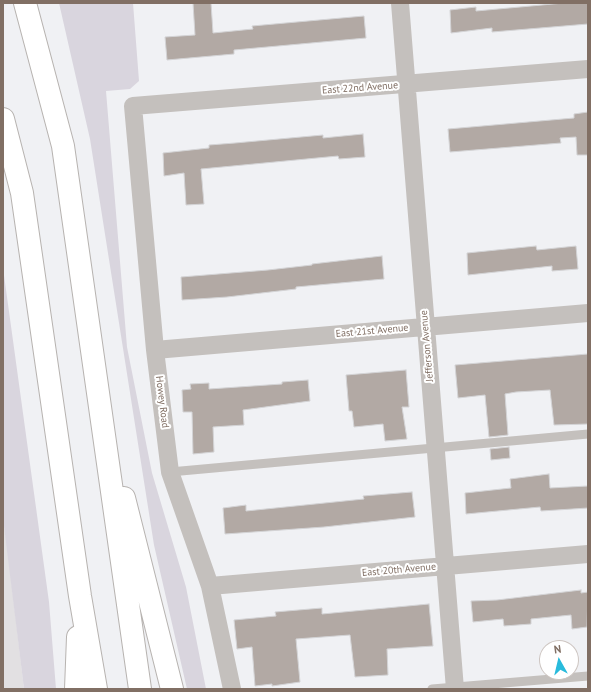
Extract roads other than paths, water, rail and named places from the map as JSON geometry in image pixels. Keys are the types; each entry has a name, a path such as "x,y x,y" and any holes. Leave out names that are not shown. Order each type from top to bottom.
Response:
{"highway":[{"path":"25,3 63,146 140,689"},
{"path":"3,119 22,193 80,596 96,689"},
{"path":"99,403 172,689"},
{"path":"76,689 80,596"}],"street":[{"name":"Jefferson Avenue","path":"400,3 408,85 425,326 455,688"},
{"name":"East 22nd Avenue","path":"132,106 408,85 588,69"},
{"name":"Howey Road","path":"132,106 155,350 170,472 210,586 232,689"},
{"name":"East 21st Avenue","path":"155,350 588,313"},
{"name":"East 20th Avenue","path":"210,586 588,554"}],"lane":[{"path":"170,472 588,434"},
{"path":"432,689 588,676"}]}
